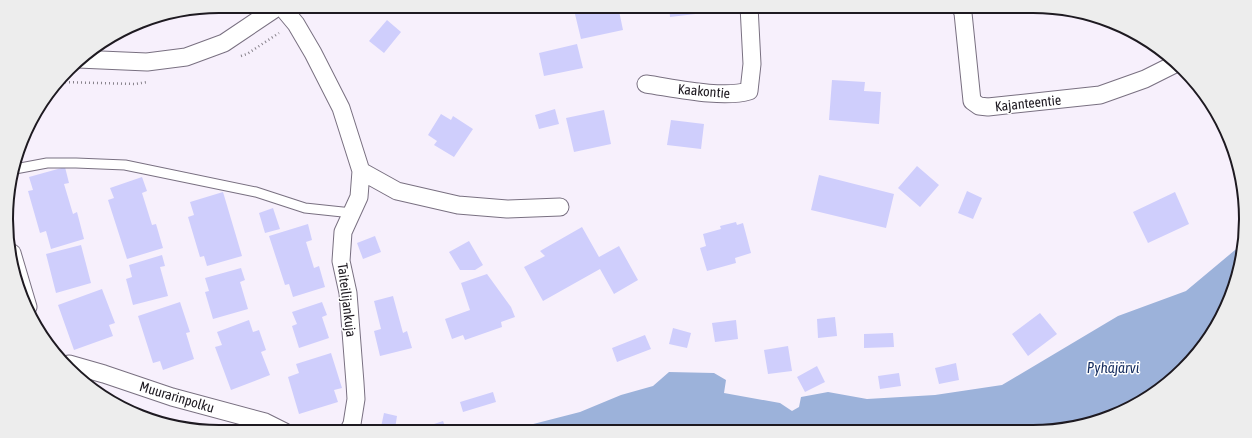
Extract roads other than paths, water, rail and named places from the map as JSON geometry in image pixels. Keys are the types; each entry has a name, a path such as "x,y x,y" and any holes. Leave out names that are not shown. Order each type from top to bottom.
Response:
{"street":[{"path":"89,59 147,62 186,57 224,43 269,13"},
{"name":"Taiteilijankuja","path":"286,13 296,24 313,53 341,108 361,171 359,197 344,232 341,261 348,293 355,383 356,399 352,425"},
{"name":"Kaakontie","path":"646,84 684,90 726,94 739,94 749,91 752,64 749,13"},
{"name":"Kajanteentie","path":"963,13 972,101 980,106 988,107 1100,95 1145,79 1171,66"},
{"path":"361,171 397,191 458,205 508,209 560,207"},
{"name":"Muurarinpolku","path":"73,365 104,374 172,398 265,422 271,425"}],"lane":[{"path":"20,168 47,163 125,166 256,192 305,208 352,213"}],"water":[{"name":"Pyhäjärvi","path":"1237,249 1232,272 1218,310 1204,333 1179,365 1147,390 1124,404 1099,414 1073,421 1046,425 529,425 580,412 621,395 653,386 669,372 714,373 726,380 724,393 780,403 792,411 799,407 801,397 828,392 867,399 935,395 1002,385 1118,316 1186,291"}]}
